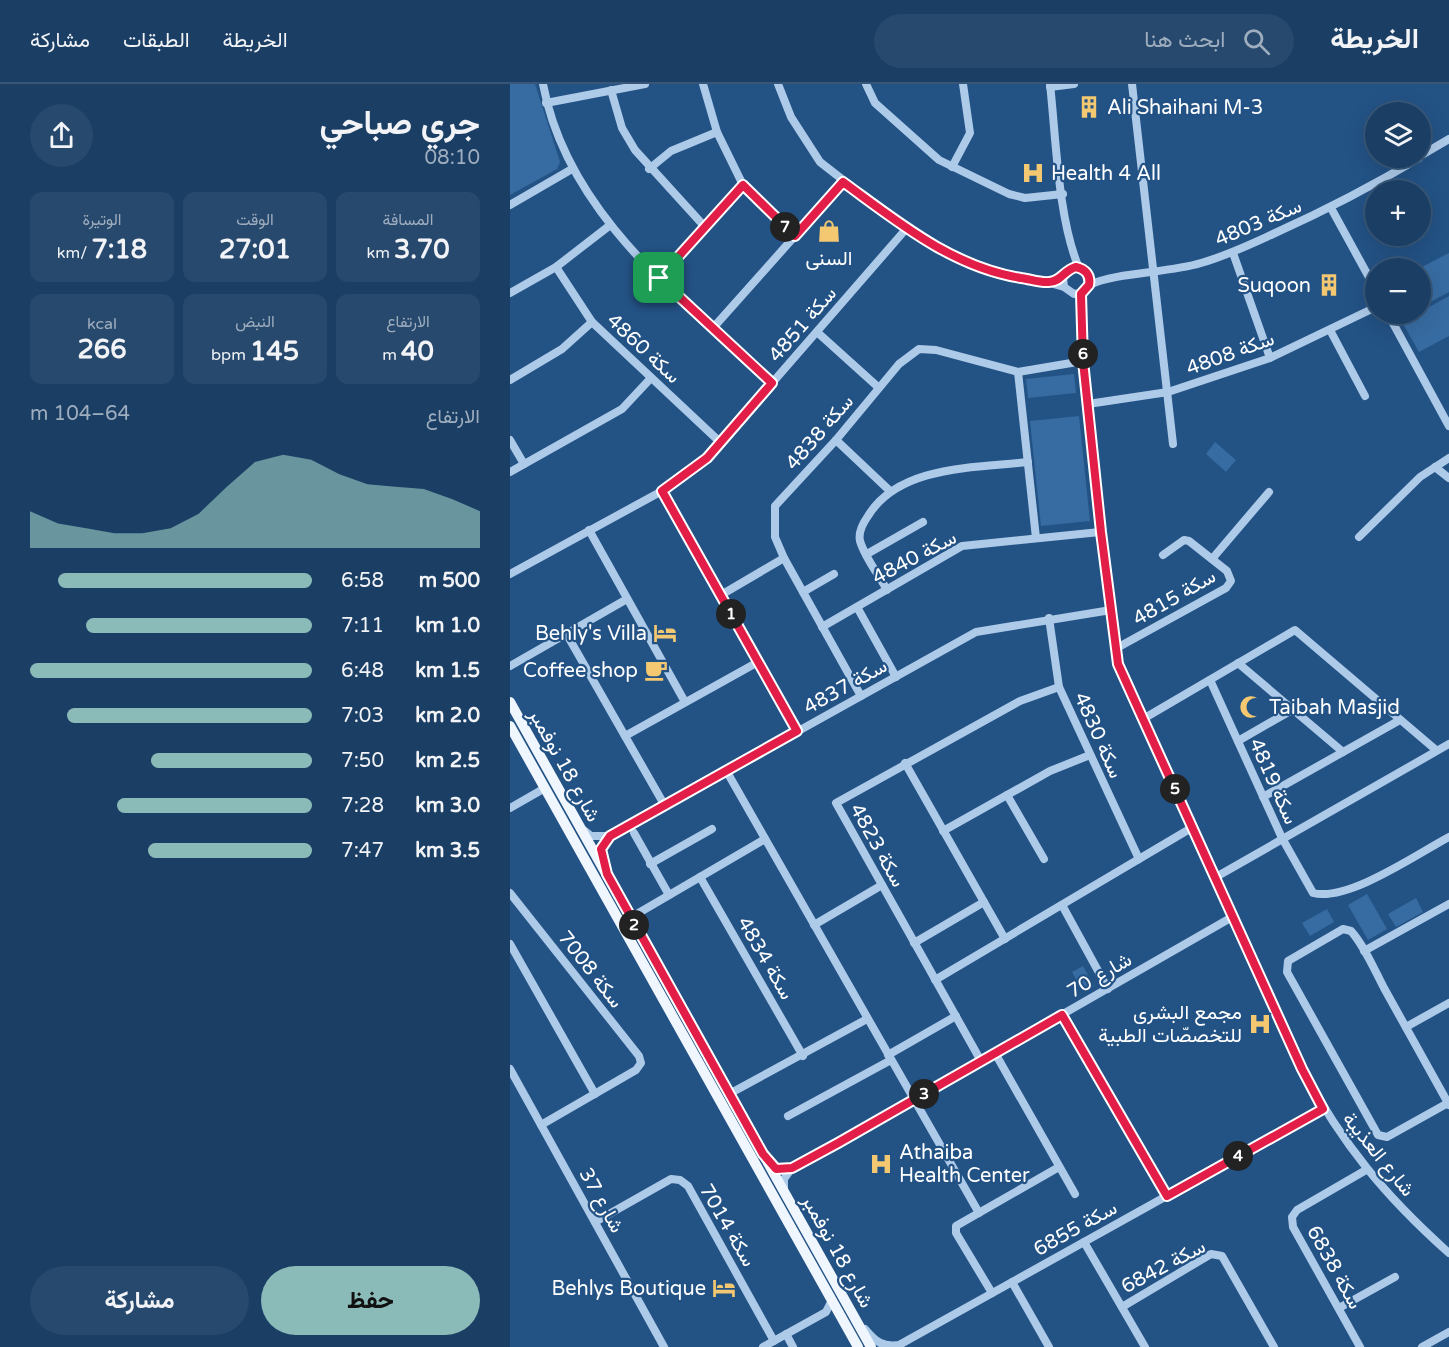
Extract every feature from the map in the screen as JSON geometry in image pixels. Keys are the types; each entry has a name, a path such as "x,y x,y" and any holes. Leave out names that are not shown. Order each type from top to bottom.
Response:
{"main road":[{"name":"شارع 18 نوفمبر","path":"510,702 784,1191 845,1312 858,1347"},
{"name":"شارع 18 نوفمبر","path":"510,726 832,1300 845,1312 871,1347"}],"street":[{"path":"543,84 546,103 572,169 609,226 659,278 772,383"},
{"path":"546,103 645,84"},
{"path":"703,84 717,132 743,185 795,236"},
{"path":"778,84 803,139 820,162 906,229 952,256 986,270 1050,283 1064,287 1071,293 1081,294 1089,281 1079,268 1072,251 1050,86 1074,84"},
{"path":"866,84 875,103 939,160 1009,194 1025,198 1063,194"},
{"path":"952,167 970,133 963,84"},
{"path":"1132,84 1173,444"},
{"path":"611,90 622,128 649,169 705,226"},
{"path":"649,169 670,151 717,132"},
{"name":"سكة 4803","path":"1431,150 1449,139"},
{"name":"سكة 4803","path":"1089,281 1155,274 1200,264 1233,253 1331,208 1401,168"},
{"path":"510,205 572,169"},
{"path":"713,328 843,182"},
{"path":"659,278 743,185"},
{"path":"1331,208 1365,270"},
{"path":"510,293 556,267 609,226"},
{"name":"سكة 4851","path":"510,574 686,476 721,443 906,229"},
{"path":"1064,287 1065,274 1072,251"},
{"path":"1233,253 1270,358"},
{"name":"سكة 4860","path":"556,267 592,322 721,443"},
{"path":"1050,283 1079,268"},
{"name":"شارع العذيبة","path":"1071,293 1080,313"},
{"name":"شارع العذيبة","path":"1081,294 1083,361 1118,664 1302,1069 1323,1109 1366,1170 1400,1208 1449,1253"},
{"name":"سكة 4808","path":"1088,404 1168,392 1270,358 1365,312"},
{"path":"510,380 561,349 592,322"},
{"path":"1393,324 1449,426"},
{"path":"1330,330 1365,396"},
{"path":"817,332 878,387"},
{"name":"سكة 4838","path":"861,696 784,558 776,537 775,506 836,440 899,364 919,349 936,351 1018,372 1083,361"},
{"path":"1018,372 1036,538"},
{"path":"510,472 622,409 651,378"},
{"path":"510,440 524,464"},
{"path":"836,440 890,491"},
{"path":"1359,537 1420,477 1449,458"},
{"path":"887,590 860,541 860,528 890,491 936,472 1028,462"},
{"path":"1435,467 1449,478"},
{"path":"662,491 797,731"},
{"path":"1212,559 1269,492"},
{"path":"867,554 923,522"},
{"path":"589,530 685,702"},
{"name":"سكة 4840","path":"822,627 962,546 1101,532"},
{"name":"سكة 4815","path":"1115,649 1230,584 1230,575 1189,541 1184,540 1163,555"},
{"path":"721,596 784,558"},
{"path":"803,592 834,574"},
{"path":"510,666 627,599"},
{"path":"857,607 896,677"},
{"name":"سكة 4837","path":"610,836 976,632 1049,618 1111,610"},
{"name":"سكة 4830","path":"1049,618 1059,687 1139,859"},
{"path":"1143,719 1295,630 1436,750"},
{"path":"566,633 665,806"},
{"path":"625,736 759,662"},
{"path":"1238,663 1343,752"},
{"name":"سكة 4819","path":"1210,680 1282,838 1313,893 1334,894 1352,887 1449,837"},
{"name":"سكة 4823","path":"981,1061 836,803 1020,701 1059,687"},
{"path":"1238,741 1292,710"},
{"path":"1263,797 1400,720"},
{"path":"1216,877 1449,744"},
{"path":"943,831 1050,771 1090,755"},
{"path":"905,763 1005,939"},
{"path":"727,772 979,1213"},
{"path":"510,808 545,788"},
{"path":"1007,795 1044,859"},
{"path":"579,826 591,836 610,836"},
{"path":"935,980 1193,827"},
{"path":"651,864 712,829"},
{"path":"634,833 669,895"},
{"path":"607,874 601,849 610,836"},
{"path":"630,918 765,839"},
{"name":"سكة 4834","path":"700,876 803,1056"},
{"path":"814,925 882,885"},
{"name":"سكة 7008","path":"511,895 639,1056 641,1063 636,1070 595,1094"},
{"path":"914,943 984,902"},
{"path":"1364,951 1449,904"},
{"path":"1062,905 1108,989"},
{"name":"شارع 70","path":"792,1168 1234,916"},
{"path":"1343,929 1352,931 1364,951 1448,1103 1387,1137 1378,1135 1286,968 1292,958 1343,929"},
{"path":"510,944 595,1094 541,1125"},
{"path":"1406,1027 1449,1003"},
{"path":"1062,1015 1167,1196"},
{"path":"788,1116 890,1058 956,1016"},
{"path":"729,1094 803,1056 867,1019"},
{"path":"995,1053 1075,1194"},
{"name":"شارع 37","path":"510,1069 664,1347"},
{"name":"سكة 6855","path":"845,1312 877,1343 889,1347 898,1346 1323,1109"},
{"path":"763,1154 776,1169 792,1168"},
{"path":"992,1293 955,1229 956,1226 1059,1167"},
{"path":"784,1191 784,1179 792,1168"},
{"name":"سكة 6838","path":"1360,1347 1293,1227 1292,1217 1296,1210 1366,1170"},
{"name":"سكة 7014","path":"595,1222 671,1179 680,1180 688,1186 774,1341"},
{"path":"1084,1242 1145,1347"},
{"name":"سكة 6842","path":"1122,1307 1211,1254 1218,1254 1222,1256 1271,1346"},
{"path":"1339,1308 1395,1277"},
{"path":"1012,1282 1049,1347"},
{"path":"826,1312 832,1300"},
{"path":"763,1347 826,1312 845,1312"},
{"path":"1422,1347 1449,1332"},
{"path":"786,1334 793,1347"}],"shaded area":[{"path":"510,84 535,84 560,162 557,169 510,195"},
{"path":"1449,253 1449,292 1431,302 1431,262"},
{"path":"1449,296 1449,336 1419,352 1403,324 1431,324 1431,306"},
{"path":"1074,374 1076,393 1028,398 1026,379"},
{"path":"1079,416 1090,521 1041,526 1030,421"},
{"path":"1215,442 1236,460 1226,472 1206,454"},
{"path":"1367,894 1387,929 1368,940 1348,905"},
{"path":"1416,898 1423,912 1396,927 1388,914"},
{"path":"1327,909 1334,922 1310,936 1302,923"},
{"path":"1083,966 1094,986 1083,992 1072,972"}],"place":[{"name":"Ali Shaihani M-3","path":"1089,107"},
{"name":"Health 4 All","path":"1033,173"},
{"name":"السنى","path":"829,231"},
{"name":"Suqoon","path":"1329,285"},
{"name":"Behly's Villa","path":"665,633"},
{"name":"Coffee shop","path":"656,670"},
{"name":"Taibah Masjid","path":"1251,707"},
{"name":"مجمع البشرى للتخصصّات الطبية","path":"1260,1024"},
{"name":"Athaiba Health Center","path":"881,1164"},
{"name":"Behlys Boutique","path":"724,1288"}],"route":[{"path":"843,182 906,229 952,256 986,270 1050,283 1063,278 1067,271 1076,267 1088,274 1087,289 1081,294 1083,361 1118,664 1302,1069 1323,1109 1167,1196 1062,1015 792,1168 776,1169 763,1154 630,918 607,874 602,859 601,849 610,836 797,731 662,491 686,476 707,458 772,383 659,278 743,185 795,236 843,182"}]}
